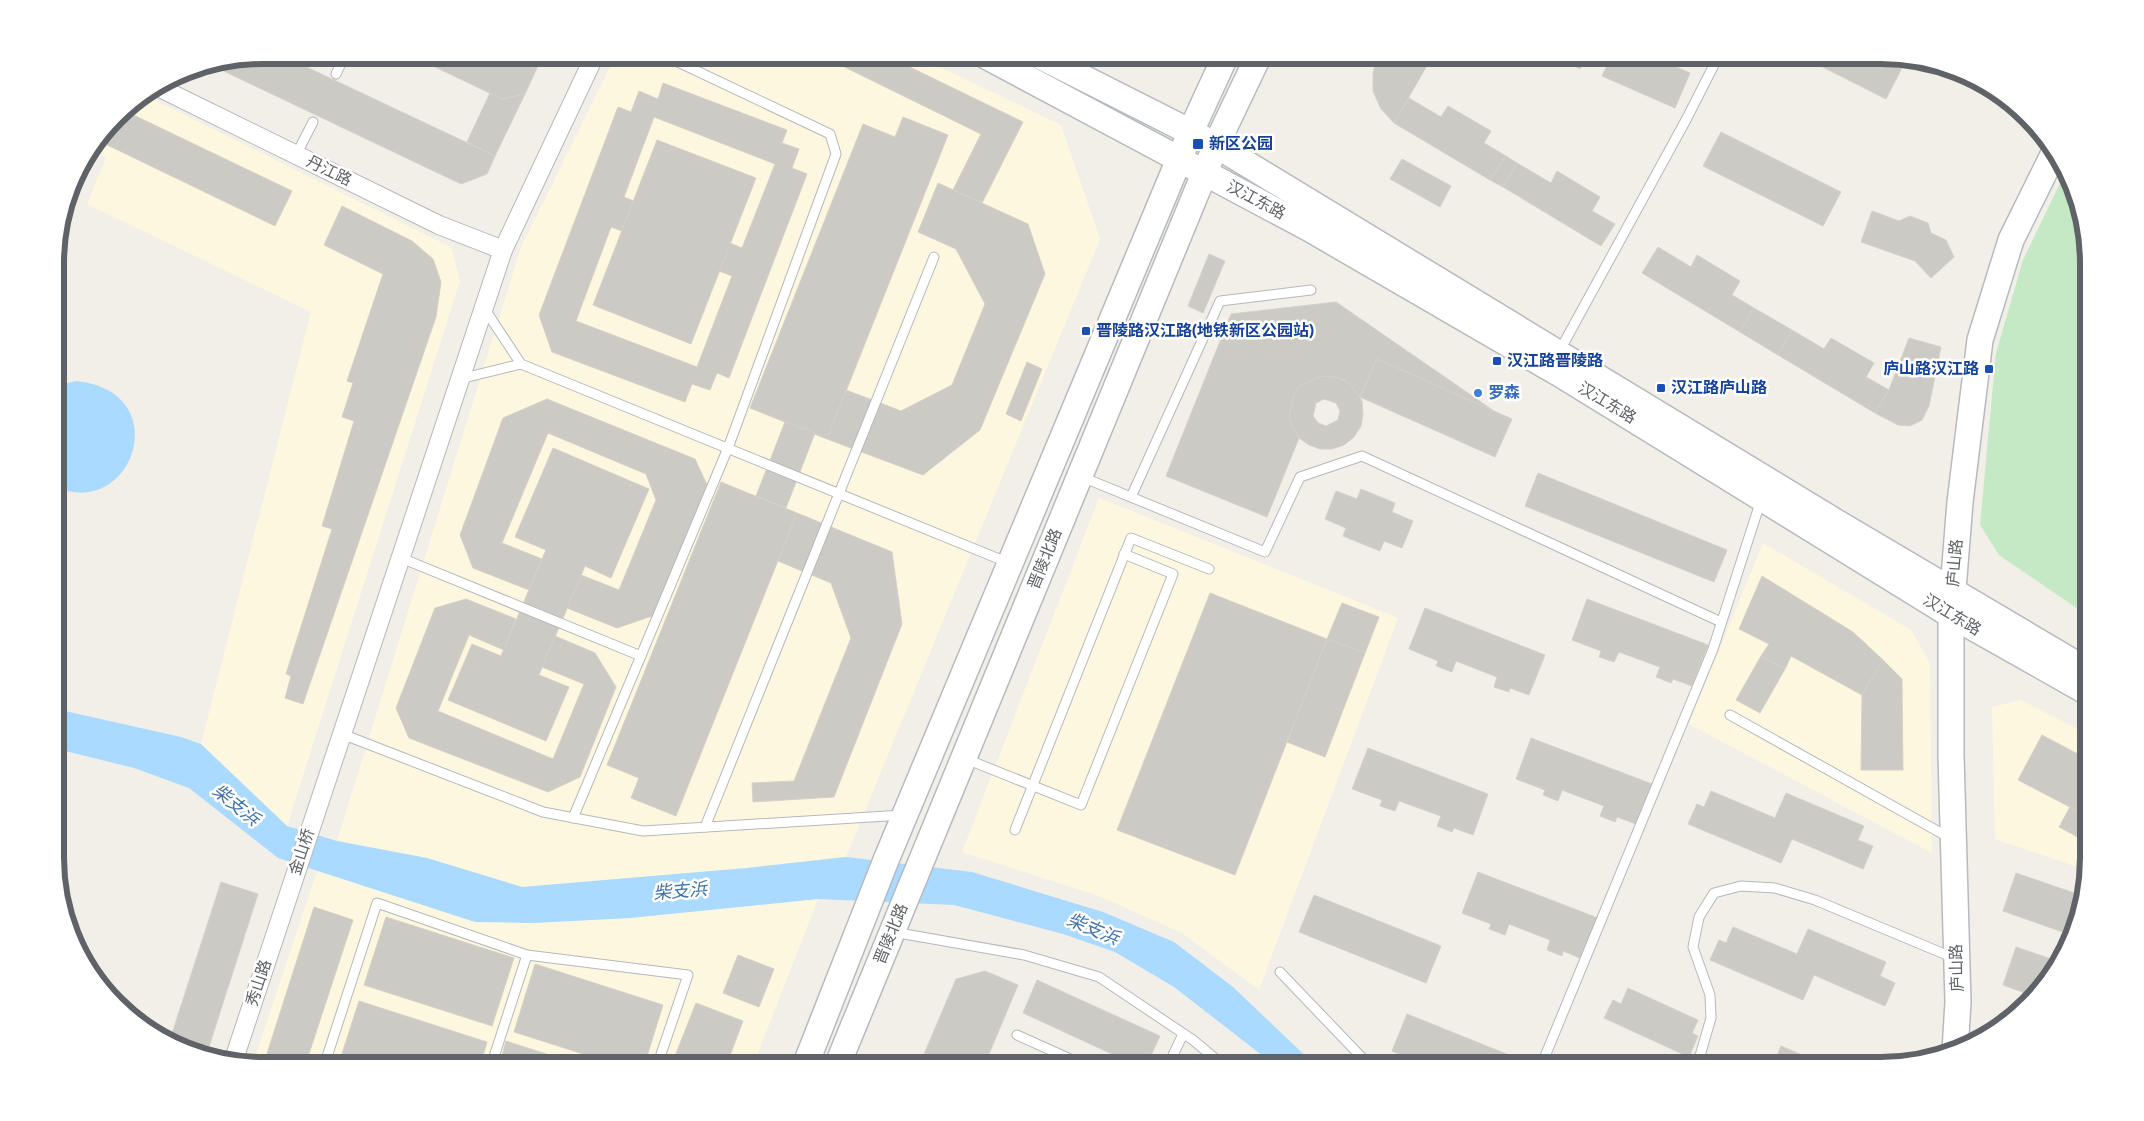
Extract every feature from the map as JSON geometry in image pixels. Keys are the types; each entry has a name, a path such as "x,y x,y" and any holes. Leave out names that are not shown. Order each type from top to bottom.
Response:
{"main road":[{"name":"汉江东路","path":"1001,64 1310,229 1556,372 1951,615 2080,689"},
{"name":"汉江东路","path":"1056,64 1216,145 1841,525 2080,666"},
{"name":"晋陵北路","path":"810,1057 886,860 1191,131 1222,64"},
{"name":"晋陵北路","path":"841,1057 1216,145 1255,64"},
{"name":"庐山路","path":"1955,1043 1958,1002 1953,839 1951,615 1960,502 1980,340 2011,240 2052,159"}],"street":[{"name":"金山桥","path":"285,906 503,250 591,64"},
{"name":"丹江路","path":"164,90 439,225 503,250"},
{"name":"秀山路","path":"235,1056 285,906"}],"lane":[{"path":"336,74 341,64"},
{"path":"573,818 728,448 836,154 830,134 682,64"},
{"path":"1558,353 1687,118 1714,64"},
{"path":"296,155 313,122"},
{"path":"705,827 934,257"},
{"path":"1131,497 1220,301 1311,290"},
{"path":"484,308 521,364 1010,563"},
{"path":"460,379 521,364"},
{"path":"1080,476 1265,552 1300,477 1362,456 1722,622"},
{"path":"1545,1057 1713,649 1762,498"},
{"path":"1015,830 1131,538 1209,569"},
{"path":"964,758 1081,805 1173,574 1124,554"},
{"path":"401,558 641,656"},
{"path":"1730,715 1953,839"},
{"path":"342,734 543,812 643,831 905,815"},
{"path":"1700,1057 1711,1018 1710,995 1693,948 1699,917 1714,893 1741,886 1775,888 1815,900 1956,959"},
{"path":"327,1057 377,903 528,954 688,975 659,1057"},
{"path":"892,932 1024,955 1099,977 1183,1034 1212,1057"},
{"path":"494,1057 528,954"},
{"path":"1280,972 1361,1057"},
{"path":"1172,1057 1183,1034"},
{"path":"1017,1035 1066,1057"}],"shaded area":[{"path":"612,64 934,64 1061,125 1100,239 846,857 747,868 523,887 427,858 337,841 521,247"},
{"path":"150,98 451,247 460,281 287,826 201,744 311,312 87,204 106,158 97,152 105,141 131,113"},
{"path":"1099,498 1398,618 1259,990 1182,933 1099,896 962,852"},
{"path":"1763,543 1911,630 1930,663 1932,853 1689,724"},
{"path":"2021,700 2080,730 2080,868 1995,839 1992,707"},
{"path":"317,871 475,922 533,923 630,918 818,899 757,1057 255,1057"}],"green space":[{"path":"2062,179 2070,199 2080,249 2080,611 1999,555 1980,525 1996,353 2023,260"}],"water":[{"path":"76,381 107,390 126,407 134,428 133,451 123,471 106,486 83,493 64,489 64,384"},
{"name":"柴支浜","path":"64,711 181,737 201,744 287,826 337,841 427,858 522,887 747,868 846,857 972,872 1103,912 1174,942 1233,987 1307,1057 1264,1057 1174,987 1115,952 1063,934 954,905 818,899 630,918 533,923 475,922 278,858 189,788 134,768 64,751"}],"building":[{"path":"249,64 300,64 495,156 487,174 461,184 219,69"},
{"path":"429,64 524,64 536,70 525,94 502,99"},
{"path":"524,64 539,64 536,70"},
{"path":"838,64 904,64 1023,122 982,203 953,190 981,134"},
{"path":"1375,64 1428,64 1394,123 1381,109 1373,91"},
{"path":"1570,64 1582,64 1580,69"},
{"path":"1608,64 1670,64 1690,73 1675,108 1602,76"},
{"path":"1817,64 1904,65 1886,99"},
{"path":"663,83 787,130 782,143 799,149 792,168 807,174 729,378 717,373 710,390 692,384 685,402 552,352 539,315 618,107 631,112 639,91 658,99","holes":["654,117 775,164 742,248 730,243 719,271 732,276 697,367 576,321 611,227 622,231 634,201 624,197"]},
{"path":"490,93 502,99 525,94 495,156 467,142"},
{"path":"1409,98 1441,117 1448,106 1491,131 1484,143 1506,156 1490,180 1394,123"},
{"path":"130,114 292,191 275,226 103,143"},
{"path":"903,117 948,135 827,439 750,408 863,124 895,137"},
{"path":"1721,132 1841,192 1823,226 1703,166"},
{"path":"657,140 756,178 691,344 593,305"},
{"path":"1506,156 1517,163 1503,187 1490,180"},
{"path":"1402,159 1451,186 1440,207 1390,179"},
{"path":"1517,163 1551,183 1557,171 1600,197 1592,211 1615,224 1601,246 1503,187"},
{"path":"938,183 1028,224 1045,274 980,430 923,475 827,439 846,390 901,411 952,385 985,304 956,249 918,232"},
{"path":"342,206 412,241 433,259 441,282 436,317 303,704 285,698 291,676 286,674 332,529 322,526 354,421 342,417 353,383 347,381 383,274 324,245"},
{"path":"1872,211 1899,221 1910,216 1928,223 1931,233 1946,240 1954,257 1931,278 1915,261 1861,242"},
{"path":"1658,247 1691,267 1697,255 1740,281 1732,295 1754,308 1740,332 1642,273"},
{"path":"1209,254 1225,261 1203,313 1188,306"},
{"path":"1336,302 1494,411 1377,359 1359,398 1355,390 1346,381 1322,376 1301,385 1294,394 1289,417 1299,438 1267,517 1166,476 1231,314"},
{"path":"1754,308 1792,330 1778,355 1740,332"},
{"path":"1792,330 1824,349 1831,338 1874,363 1866,377 1889,390 1875,413 1778,355"},
{"path":"1909,338 1941,347 1929,406 1922,420 1910,426 1898,425 1875,413 1889,390"},
{"path":"1377,359 1512,419 1495,457 1360,397"},
{"path":"1027,362 1042,369 1021,421 1006,414"},
{"path":"1322,376 1346,381 1362,401 1363,414 1361,426 1354,437 1344,445 1332,449 1320,449 1309,445 1299,438 1289,417 1294,394 1301,385","holes":["1324,399 1336,403 1340,411 1338,420 1326,426 1318,423 1313,416 1316,403"]},
{"path":"547,399 695,459 709,489 655,615 617,628 567,608 581,575 619,590 656,500 646,474 548,433 502,543 542,559 529,590 473,568 460,535 503,418"},
{"path":"785,422 815,433 786,508 756,496"},
{"path":"553,448 649,489 611,578 585,566 539,675 569,687 546,741 448,700 472,644 501,656 546,550 515,537"},
{"path":"1538,473 1727,550 1714,582 1525,506"},
{"path":"721,482 797,513 676,816 631,798 639,778 607,765"},
{"path":"1361,489 1395,503 1392,512 1413,521 1402,548 1384,541 1380,551 1343,536 1346,528 1325,519 1336,491 1357,499"},
{"path":"797,513 892,552 902,624 834,797 753,802 752,783 794,781 851,638 831,583 778,561"},
{"path":"1762,576 1853,632 1883,660 1862,695 1791,656 1785,669 1761,656 1769,644 1739,629"},
{"path":"1210,593 1327,639 1235,875 1117,830"},
{"path":"466,599 516,619 504,650 469,635 438,711 553,759 584,684 542,667 555,636 595,653 616,687 580,777 548,792 409,738 396,708 435,608"},
{"path":"1587,599 1708,645 1692,686 1673,679 1671,683 1656,677 1660,667 1619,652 1614,662 1599,657 1601,651 1572,640"},
{"path":"1342,603 1379,617 1365,653 1327,639"},
{"path":"1425,608 1545,655 1529,695 1510,688 1509,692 1494,687 1497,677 1456,661 1452,672 1436,666 1438,661 1409,649"},
{"path":"1327,639 1365,653 1325,757 1287,742"},
{"path":"1761,656 1785,669 1760,713 1736,700"},
{"path":"1883,660 1902,679 1903,770 1861,770 1862,695"},
{"path":"2042,735 2080,755 2080,812 2018,780"},
{"path":"1531,738 1652,784 1636,824 1617,817 1615,822 1600,816 1604,806 1562,790 1558,801 1543,795 1545,790 1516,779"},
{"path":"1368,748 1488,794 1473,835 1454,828 1452,832 1437,826 1441,816 1399,801 1395,811 1380,806 1382,800 1352,789"},
{"path":"1711,791 1775,818 1786,793 1864,826 1858,840 1873,846 1863,869 1792,839 1781,863 1688,824 1697,804 1704,807"},
{"path":"2070,807 2080,812 2080,838 2059,827"},
{"path":"1478,872 1598,918 1582,959 1563,951 1562,956 1547,950 1550,940 1509,924 1505,935 1489,929 1491,924 1462,913"},
{"path":"2016,873 2077,894 2066,933 2003,911"},
{"path":"221,882 258,894 208,1049 172,1035"},
{"path":"1314,895 1441,946 1426,983 1299,932"},
{"path":"314,907 353,920 308,1057 266,1057"},
{"path":"386,917 514,958 492,1026 364,985"},
{"path":"1733,927 1797,954 1808,929 1886,962 1880,976 1895,983 1885,1006 1814,975 1803,1000 1710,960 1719,940 1726,943"},
{"path":"2016,947 2053,960 2027,994 2003,985"},
{"path":"738,955 774,969 759,1007 723,993"},
{"path":"535,964 663,1005 647,1057 593,1057 514,1032"},
{"path":"985,971 1018,985 988,1057 923,1057 956,979"},
{"path":"1037,980 1160,1036 1150,1057 1118,1057 1023,1013"},
{"path":"1628,988 1698,1020 1692,1033 1698,1036 1689,1057 1604,1018 1613,1000 1621,1004"},
{"path":"359,1001 487,1042 483,1057 341,1057"},
{"path":"696,1003 743,1021 729,1057 675,1057"},
{"path":"1407,1014 1514,1057 1406,1057 1392,1051"},
{"path":"506,1041 556,1057 502,1057"},
{"path":"1781,1046 1807,1057 1777,1057"}],"place":[{"name":"新区公园","path":"1198,144"},
{"name":"晋陵路汉江路(地铁新区公园站)","path":"1086,331"},
{"name":"汉江路晋陵路","path":"1497,361"},
{"name":"庐山路汉江路","path":"1989,369"},
{"name":"汉江路庐山路","path":"1661,388"},
{"name":"罗森","path":"1478,393"}]}
